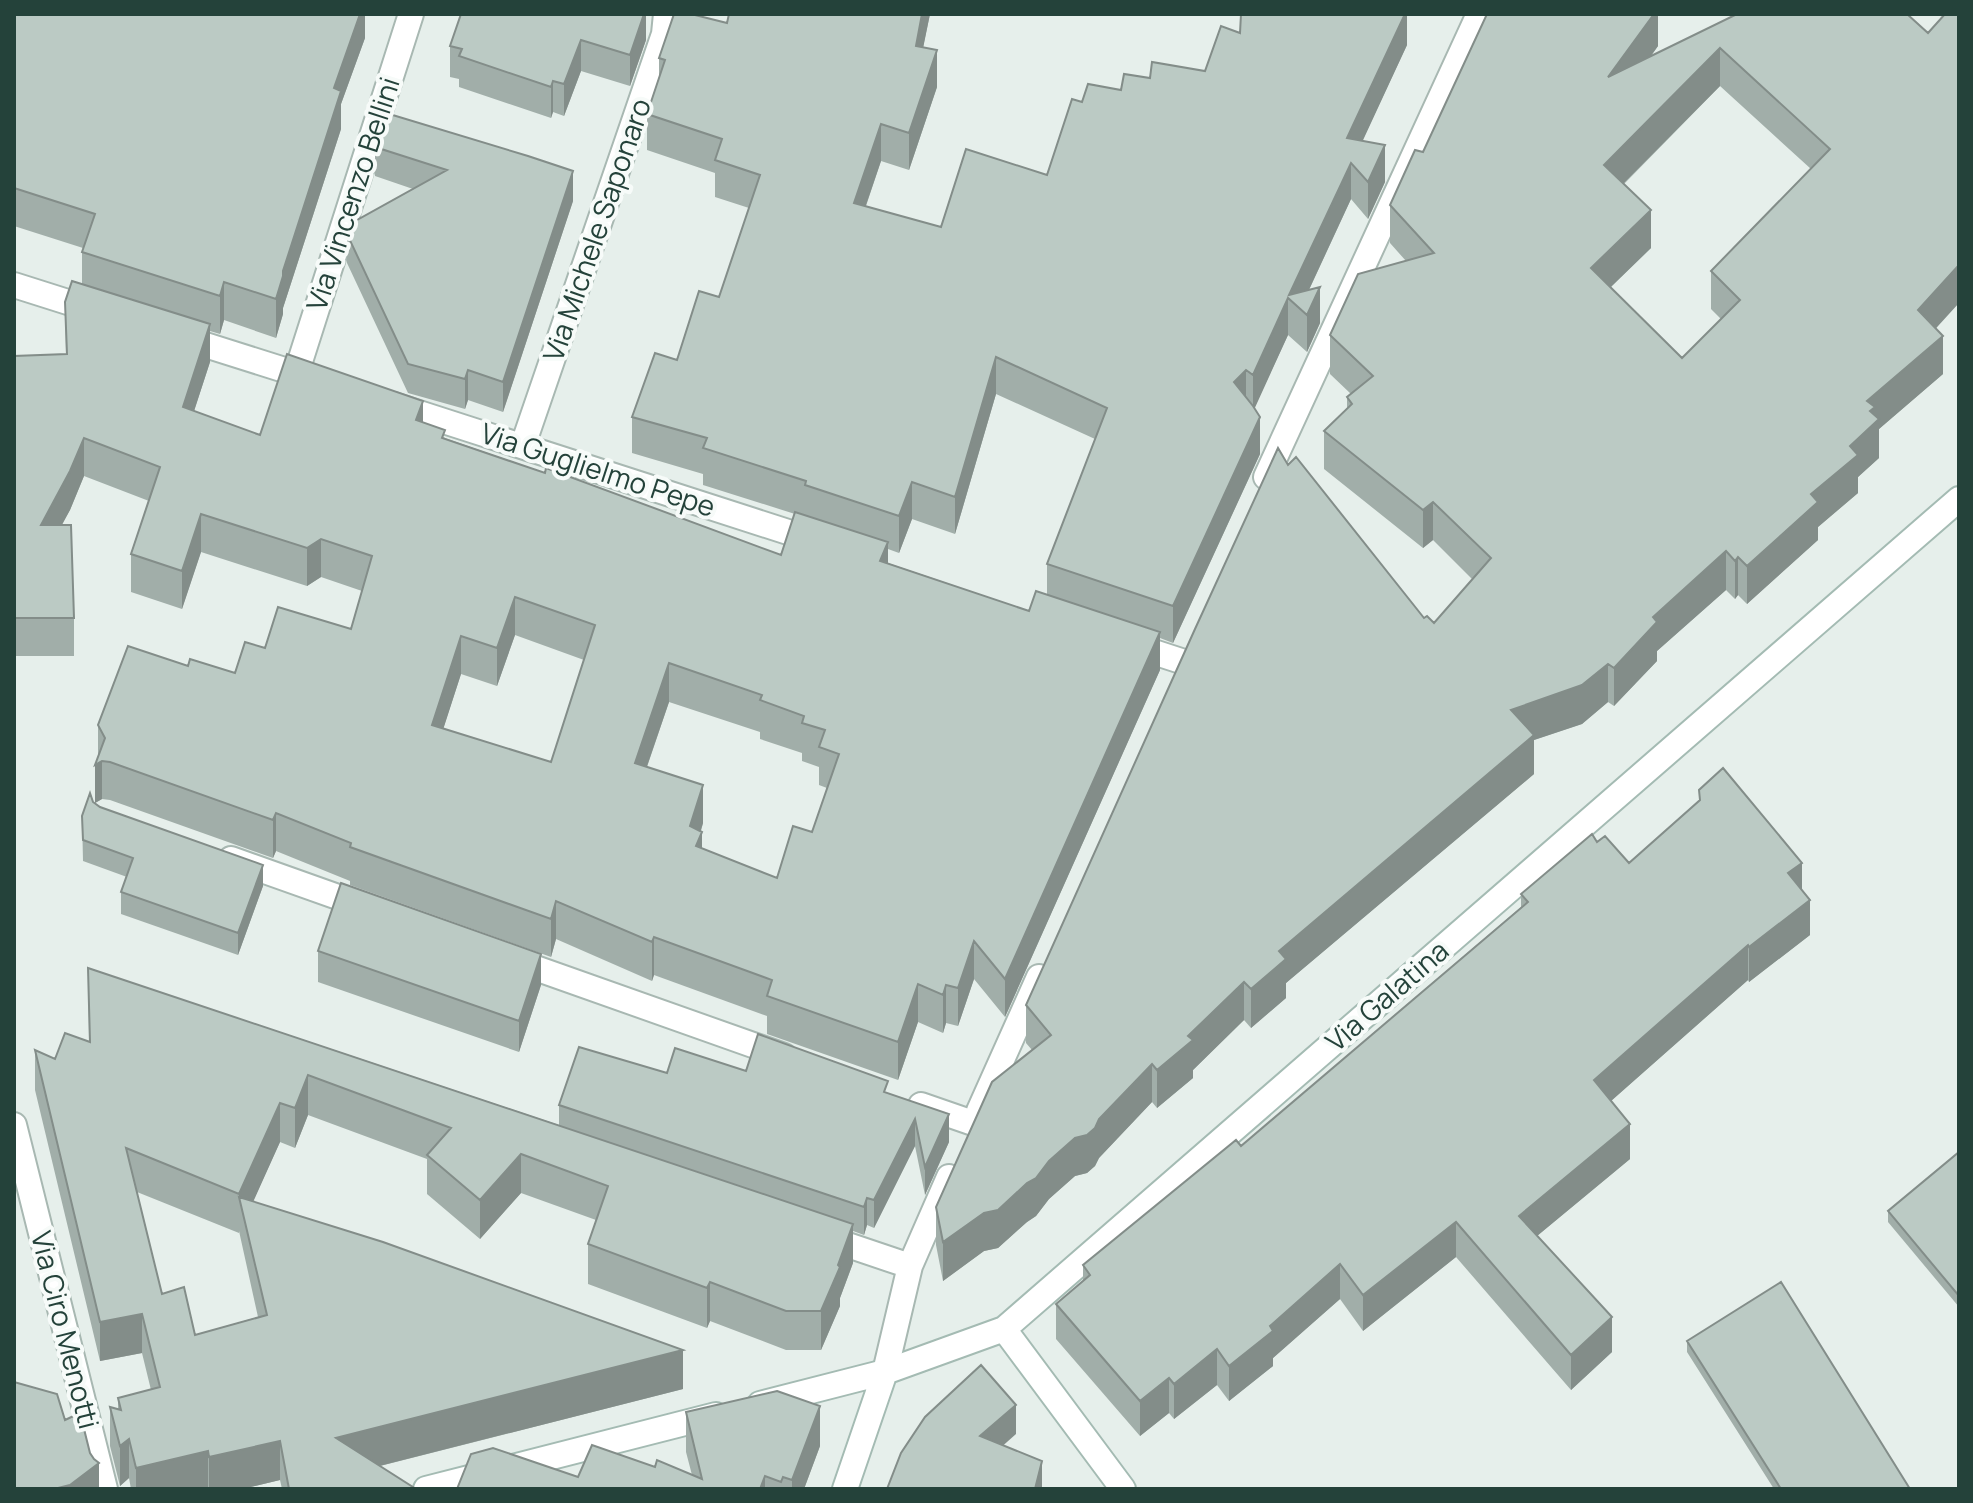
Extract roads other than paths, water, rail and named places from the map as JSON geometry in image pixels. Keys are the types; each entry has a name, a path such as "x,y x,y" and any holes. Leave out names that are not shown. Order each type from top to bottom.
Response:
{"street":[{"name":"Via Vincenzo Bellini","path":"296,374 411,14"},
{"name":"Via Michele Saponaro","path":"523,445 664,34 666,14"},
{"path":"1254,503 1479,14"},
{"path":"14,285 118,318"},
{"path":"162,332 341,388"},
{"name":"Via Guglielmo Pepe","path":"372,398 837,548"},
{"name":"Via Galatina","path":"426,1489 885,1372 1004,1329 1959,499"},
{"path":"1106,637 1181,661"},
{"path":"209,851 389,915"},
{"path":"845,1489 885,1372 910,1266 1051,950"},
{"path":"494,953 808,1065"},
{"path":"898,1097 967,1138"},
{"name":"Via Ciro Menotti","path":"14,1125 105,1489"},
{"path":"804,1230 910,1266"},
{"path":"1004,1329 1123,1489"}]}
